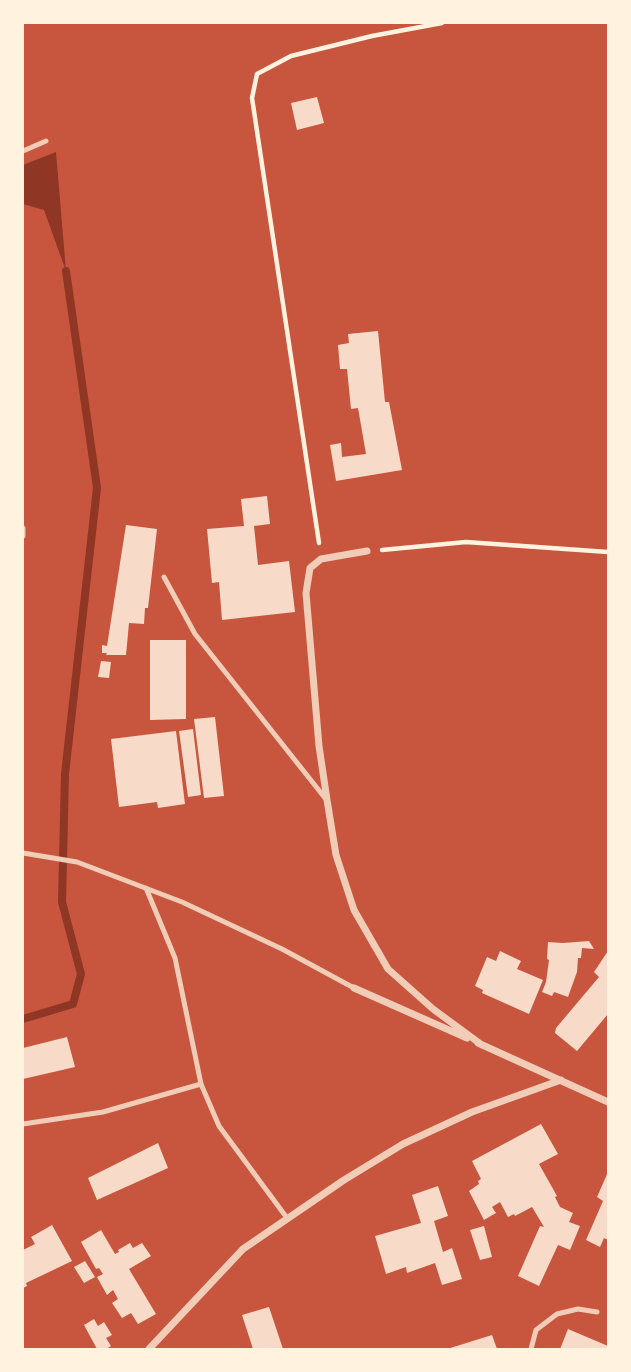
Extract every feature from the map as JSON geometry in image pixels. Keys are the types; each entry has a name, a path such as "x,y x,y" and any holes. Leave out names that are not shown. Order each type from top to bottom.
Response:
{"street":[{"path":"367,551 321,559 310,568 306,593 318,733 336,855 354,910 388,968 433,1009 482,1045"},
{"path":"355,988 608,1102"},
{"path":"149,1349 243,1249 344,1180 403,1144 472,1112 561,1080"}],"lane":[{"path":"23,151 46,141"},
{"path":"23,528 23,536"},
{"path":"164,577 195,634 327,800"},
{"path":"23,853 74,862 182,902 270,943 355,988"},
{"path":"146,888 175,958 201,1084 219,1126 288,1219"},
{"path":"23,1124 103,1112 201,1084"},
{"path":"531,1349 536,1330 557,1314 578,1308 597,1312"}],"path":[{"path":"321,559 252,98 257,74 291,56 372,36 442,23"},
{"path":"367,551 466,542 608,552"}],"shaded area":[{"path":"56,152 66,271 44,210 23,204 23,165"}],"building":[{"path":"317,97 324,123 297,130 291,103"},
{"path":"378,331 385,402 389,402 402,470 336,481 330,445 341,443 342,457 366,454 358,408 351,409 347,369 340,369 338,345 349,343 348,334"},
{"path":"267,496 270,524 254,526 258,565 289,561 295,612 222,620 219,582 212,583 207,529 244,526 241,499"},
{"path":"126,525 157,529 148,608 145,608 144,624 129,623 126,655 106,655 107,653 102,653 102,645 107,646"},
{"path":"150,640 186,640 186,719 150,720"},
{"path":"101,661 111,662 109,678 98,677"},
{"path":"215,717 224,796 204,798 194,719"},
{"path":"193,729 201,795 188,797 179,731"},
{"path":"176,731 185,804 158,808 157,802 119,807 111,739"},
{"path":"589,941 594,949 582,948 568,997 554,992 552,996 542,992 549,960 548,942"},
{"path":"500,951 521,961 517,969 543,980 529,1014 482,993 483,990 475,986 487,957 496,961"},
{"path":"608,951 608,1014 577,1051 555,1033 556,1028 599,977 594,972"},
{"path":"67,1037 75,1067 23,1079 23,1048"},
{"path":"541,1124 558,1154 539,1164 557,1196 555,1197 560,1207 573,1213 569,1222 580,1226 570,1250 558,1245 539,1286 518,1276 540,1226 544,1227 532,1207 508,1217 500,1202 492,1207 496,1213 484,1220 469,1191 479,1184 481,1179 472,1161"},
{"path":"158,1143 168,1168 97,1200 88,1178"},
{"path":"608,1172 608,1240 604,1238 600,1247 586,1240 603,1201 597,1197"},
{"path":"438,1186 448,1216 434,1221 443,1252 452,1248 462,1279 442,1285 435,1263 407,1273 406,1267 386,1274 375,1236 421,1223 412,1195"},
{"path":"52,1225 72,1261 26,1283 27,1286 23,1288 23,1250 35,1244 31,1237"},
{"path":"484,1226 492,1257 480,1260 470,1230"},
{"path":"101,1230 115,1254 130,1243 133,1248 142,1243 151,1256 129,1269 156,1314 138,1324 131,1313 122,1318 112,1303 118,1299 113,1290 107,1295 97,1277 103,1274 99,1268 96,1269 81,1242"},
{"path":"85,1261 95,1277 84,1283 74,1267"},
{"path":"269,1307 283,1349 253,1349 242,1315"},
{"path":"94,1319 98,1326 104,1322 112,1335 106,1338 111,1346 106,1349 97,1349 84,1325"},
{"path":"568,1329 608,1346 608,1349 560,1349"},
{"path":"492,1335 497,1349 447,1349"}],"waterway":[{"path":"23,1019 73,1004 81,974 62,902 65,774 97,488 66,271"}]}
